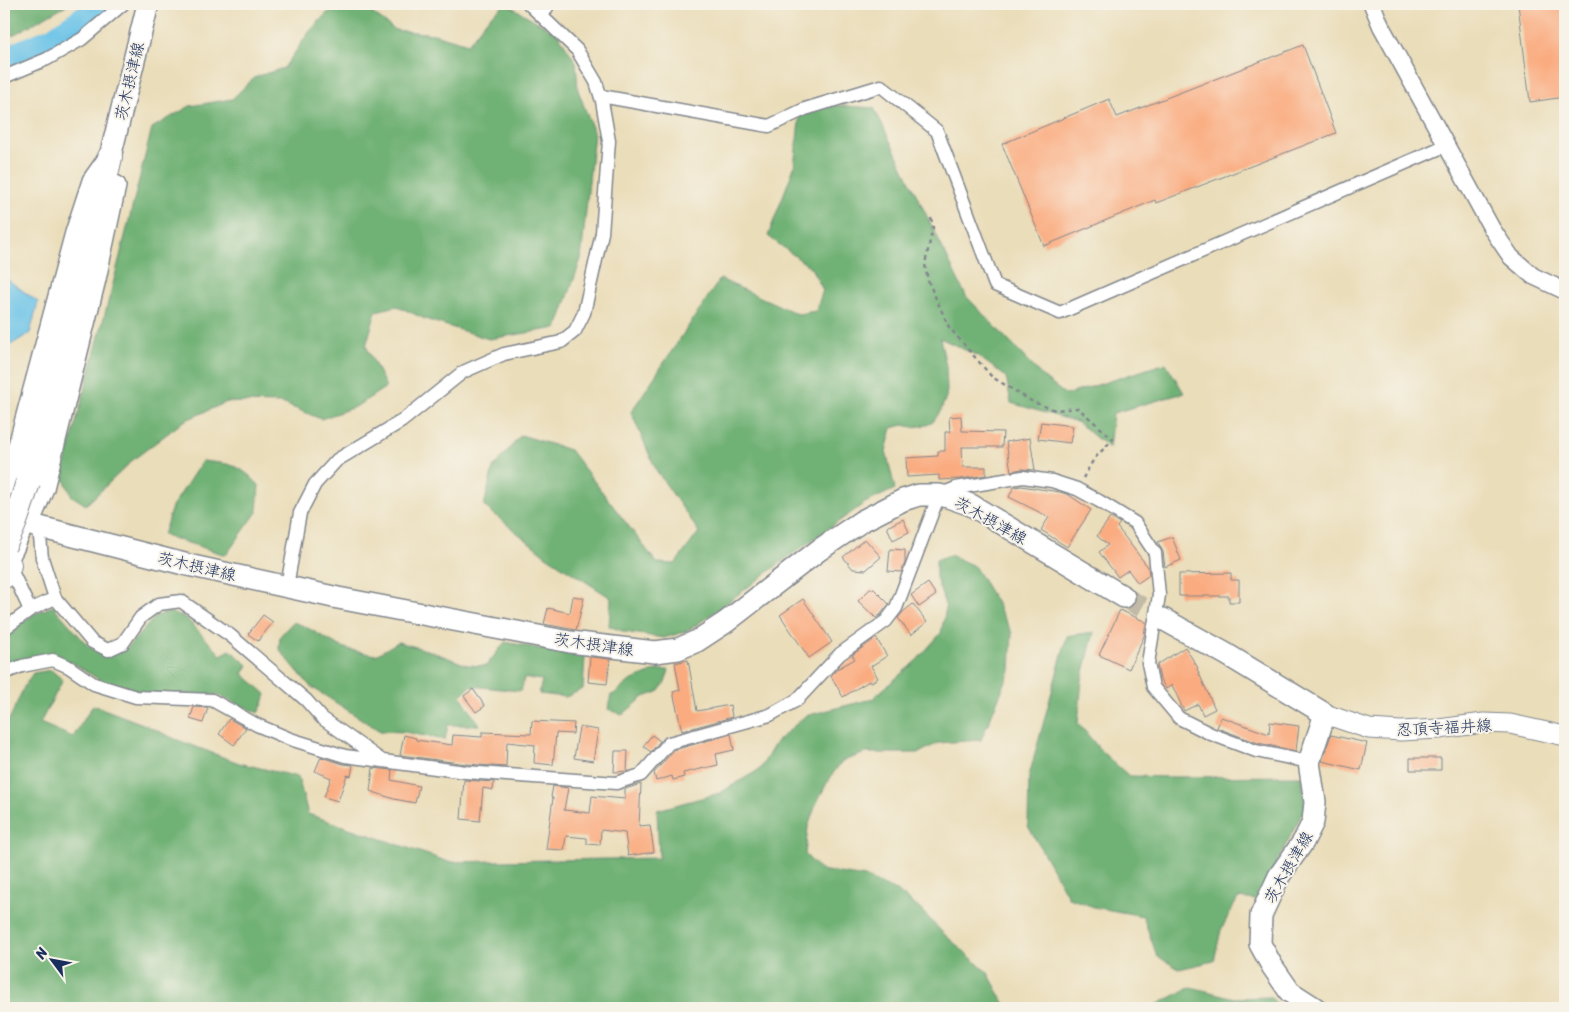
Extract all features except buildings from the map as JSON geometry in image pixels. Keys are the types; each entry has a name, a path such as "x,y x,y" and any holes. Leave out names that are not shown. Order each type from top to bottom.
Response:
{"highway":[{"path":"6,562 10,535 28,482 110,158"}],"main road":[{"name":"茨木摂津線","path":"110,158 148,4"},
{"path":"4,495 81,275 137,78 141,31"},
{"path":"33,526 43,488 81,275"},
{"name":"茨木摂津線","path":"4,518 188,565 338,598 570,642 655,652 678,649 697,641 726,622 819,550 862,521 903,500 919,495 948,497 971,505 1124,597"},
{"path":"1163,619 1226,654 1325,714"},
{"name":"茨木摂津線","path":"1316,1008 1290,992 1260,944 1261,915 1279,876 1303,842 1313,822 1315,802 1308,762 1325,714"},
{"name":"忍頂寺福井線","path":"1325,714 1369,729 1401,731 1439,729 1484,723 1510,724 1565,736"}],"street":[{"path":"4,77 47,59 82,39 123,4"},
{"path":"287,586 300,513 315,484 337,460 402,421 463,372 504,354 561,342 575,331 584,313 602,233 609,141 601,96 596,82 577,50 529,4"},
{"path":"542,16 549,4"},
{"path":"1372,4 1381,26 1492,229 1511,257 1533,276 1565,290"},
{"path":"601,96 769,126 805,109 881,86 937,132 995,285 1060,313 1447,145"},
{"path":"4,673 22,666 53,660 69,667 94,684 136,697 212,700 257,725 290,739 345,756 466,772 616,783 640,775 668,743 770,715 797,700 840,654 886,621 896,608 939,496 956,488 1023,477 1052,481 1077,489 1099,500 1135,523 1155,553 1159,595 1148,663 1152,687 1180,718 1211,734 1256,751 1308,762"},
{"path":"30,610 6,562 17,550 33,526"},
{"path":"33,526 55,598 92,642 108,650 123,643 141,617 159,604 181,601 238,643 306,700 322,718 383,761"},
{"path":"4,629 30,610 55,598"}],"path":[{"path":"931,218 933,227 925,264 928,281 949,327 992,377 1033,402 1055,410 1078,408 1113,439 1094,459 1077,489"}],"green space":[{"path":"4,4 68,4 4,40"},
{"path":"360,4 395,30 434,34 468,44 489,17 507,4 558,34 576,62 578,90 594,133 581,259 557,328 489,339 425,319 397,306 376,311 366,346 386,387 357,406 321,419 282,403 227,402 184,421 134,459 86,505 72,496 62,475 152,128 190,106 232,99 255,77 284,68 310,31 327,13"},
{"path":"801,103 874,108 966,296 1045,379 1066,395 1166,363 1184,393 1113,413 1109,448 1077,422 1011,403 1006,377 978,356 940,338 946,366 946,397 941,410 933,422 927,425 913,427 903,425 892,428 886,451 895,489 865,503 687,631 664,638 625,632 609,626 611,598 546,556 484,506 493,468 521,435 570,450 657,563 675,564 699,532 656,470 631,412 720,279 798,314 816,311 823,290 811,268 768,236 794,167"},
{"path":"202,461 233,466 245,472 259,485 257,512 226,555 163,535 172,507"},
{"path":"950,555 974,566 1012,633 1010,671 981,740 938,743 919,753 866,753 842,761 829,779 816,804 808,827 805,854 820,870 865,877 898,892 920,909 943,933 988,973 1007,1008 4,1008 4,731 24,687 33,673 51,670 63,680 40,723 73,737 93,705 239,763 298,777 308,814 449,862 659,858 657,810 720,793 760,769 776,742 805,716 872,699 917,660 941,633 946,608 936,577 936,560"},
{"path":"53,606 89,647 109,656 125,650 156,616 169,612 186,618 221,655 230,650 248,665 243,674 266,694 263,704 258,713 217,695 138,693 98,679 73,663 52,655 22,659 4,667 4,635 34,614"},
{"path":"293,622 342,647 376,655 398,642 430,651 467,665 486,666 505,642 585,657 583,689 566,697 539,694 542,680 524,678 521,691 471,686 461,696 479,725 448,725 445,740 405,732 380,731 310,686 279,649 280,636"},
{"path":"1094,632 1082,680 1078,723 1102,752 1129,776 1302,776 1305,808 1257,900 1238,898 1221,930 1214,961 1179,969 1157,956 1143,916 1094,907 1069,898 1028,826 1029,776 1067,636"},
{"path":"657,670 669,670 665,683 658,692 644,697 622,715 608,709 611,695 630,681"},
{"path":"1191,987 1234,998 1270,997 1282,1008 1153,1008"}],"water":[{"path":"4,277 38,302 30,333 4,349"}],"waterway":[{"path":"4,58 52,38 98,4"}],"tunnel":[{"path":"1124,597 1163,619"}]}
